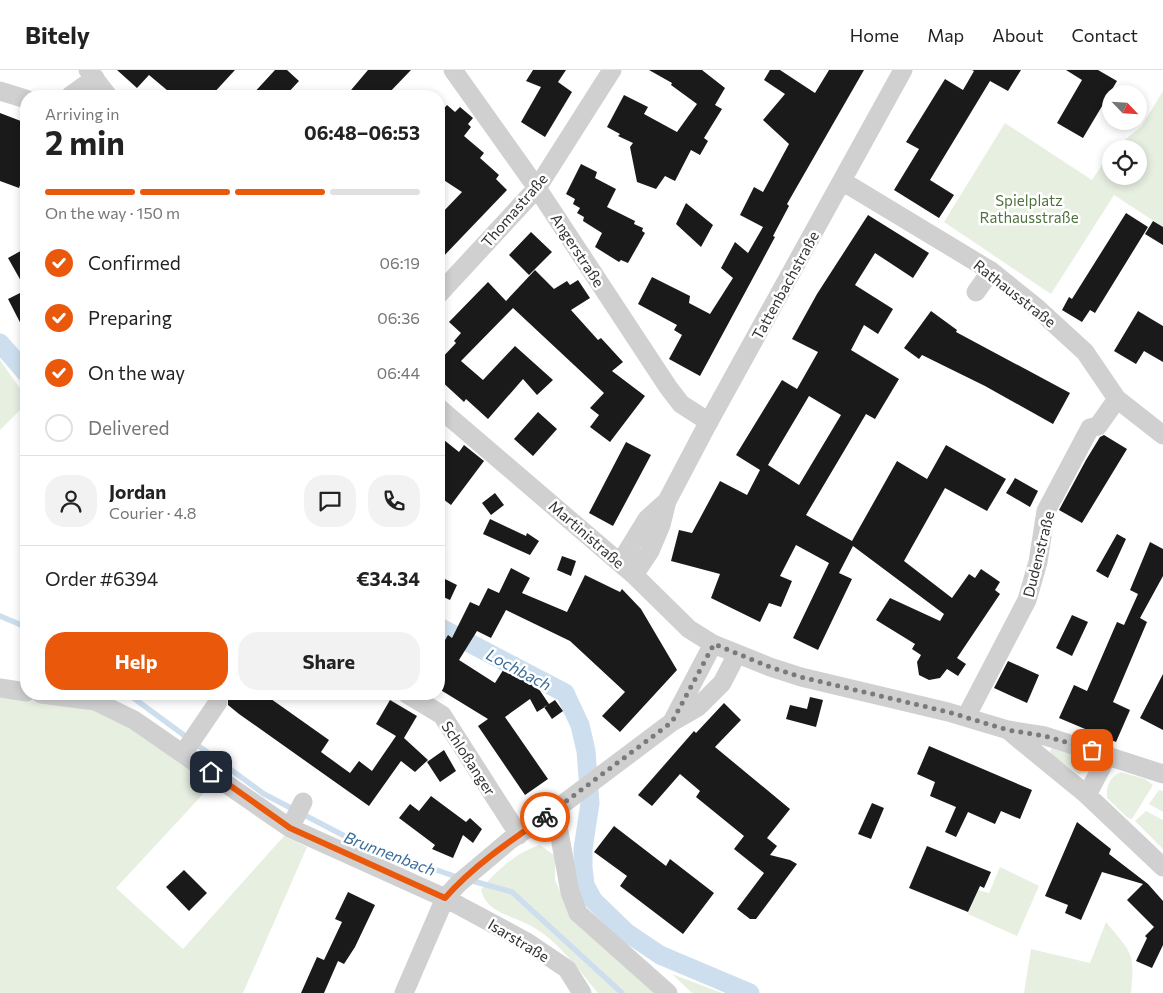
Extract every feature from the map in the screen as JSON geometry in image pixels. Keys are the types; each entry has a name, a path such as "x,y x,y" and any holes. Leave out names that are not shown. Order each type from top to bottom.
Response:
{"street":[{"name":"Angerstraße","path":"453,70 537,188 668,387 681,404 709,422"},
{"name":"Thomastraße","path":"445,288 537,188 612,70"},
{"name":"Tattenbachstraße","path":"627,569 650,551 661,525 667,501 903,70"},
{"path":"76,90 92,74 104,90"},
{"path":"0,91 20,97"},
{"name":"Rathausstraße","path":"842,181 991,271 1037,308 1085,352 1117,399 1163,435"},
{"path":"976,292 991,271"},
{"name":"Dudenstraße","path":"966,717 1027,600 1038,562 1046,511 1073,456 1090,428 1098,426 1117,399"},
{"name":"Martinistraße","path":"445,413 627,569 680,621 714,644 801,677 966,717 1008,730"},
{"path":"672,722 714,644"},
{"path":"404,993 445,898 458,883 514,838 555,810 574,793 672,722 698,707 722,683 737,654"},
{"path":"0,688 20,691"},
{"name":"Isarstraße","path":"100,700 185,750 292,825 445,898 527,942 567,969 582,993"},
{"name":"Schloßanger","path":"417,700 442,715 514,838"},
{"path":"185,750 218,702"},
{"path":"1008,730 1045,736 1163,774"},
{"path":"1008,730 1087,795 1163,868"},
{"path":"1087,795 1108,755"},
{"path":"292,825 304,802"},
{"path":"555,810 570,892 578,913 668,993"}],"green space":[{"name":"Spielplatz Rathausstraße","path":"1163,91 1163,227 1114,195 1051,294 944,222 1005,123 1092,180 1102,165 1102,185 1147,185 1147,140 1124,140 1137,130 1148,130 1148,116"},
{"path":"0,360 20,388 20,410 0,430"},
{"path":"0,688 20,692 20,700 66,700 94,705 217,779 116,888 183,949 284,836 307,847 243,993 0,993"},
{"path":"1054,747 1086,758 1092,766 1089,772 1078,774 1051,754 1050,750"},
{"path":"1121,772 1145,779 1153,785 1132,819 1128,818 1107,798 1107,789 1110,782 1114,776"},
{"path":"1159,790 1163,791 1163,812 1149,804"},
{"path":"1146,811 1163,820 1163,849 1135,821"},
{"path":"540,845 555,856 555,880 568,909 659,993 598,993 547,936 493,908 488,903 481,890 487,883 515,857"},
{"path":"1000,867 1039,886 1017,936 968,914 978,890 989,893"},
{"path":"1106,922 1130,954 1132,961 1131,993 1024,993 1031,949 1090,963"},
{"path":"672,974 722,993 692,993"}],"building":[{"path":"117,70 235,70 217,90 167,90 149,75 137,88"},
{"path":"275,70 287,70 299,81 291,90 257,90"},
{"path":"368,70 411,70 392,90 351,90"},
{"path":"533,70 566,70 558,82 572,92 545,137 521,122 541,87 526,81"},
{"path":"649,70 702,70 725,88 715,105 722,109 704,138 708,141 700,155 691,150 675,181 665,176 656,189 637,182 630,147 633,143 618,136 620,134 607,127 624,95 648,107 644,114 677,132 697,104 671,85 672,83"},
{"path":"770,70 780,70 815,93 829,70 864,70 787,204 789,206 773,236 775,237 700,376 669,359 682,335 674,330 677,325 638,304 652,277 690,296 689,303 710,314 733,278 721,268 735,242 748,253 763,227 740,215 754,187 763,192 789,144 763,120 785,94 764,80"},
{"path":"972,70 1021,70 1008,91 990,81 930,180 954,195 939,218 894,190 919,149 906,142 945,79 963,90 974,71"},
{"path":"1066,70 1098,70 1117,81 1115,85 1102,85 1102,106 1083,138 1057,123 1082,80"},
{"path":"447,105 455,112 460,107 473,118 468,124 471,127 464,136 484,153 480,158 499,175 496,179 507,190 445,255 445,210 462,192 445,181 445,107"},
{"path":"0,113 20,121 20,185 19,188 0,181"},
{"path":"581,164 597,172 595,178 616,189 607,207 635,221 634,224 643,228 642,231 645,233 628,263 621,260 619,262 595,247 602,233 583,221 584,217 577,213 580,208 573,204 575,199 566,194"},
{"path":"686,203 713,225 701,247 676,224"},
{"path":"1126,213 1148,227 1095,313 1090,310 1082,322 1062,310 1069,297 1072,299"},
{"path":"868,215 929,253 913,278 875,253 855,285 893,309 878,334 864,325 851,350 899,379 875,419 866,414 806,515 852,541 897,461 927,479 946,445 1006,479 987,511 945,488 904,561 952,598 969,574 975,578 981,569 1000,582 995,590 1000,594 957,658 966,664 958,676 947,669 940,678 929,680 919,675 917,662 921,655 912,649 915,644 876,620 890,598 940,621 944,614 853,546 839,573 852,579 818,650 793,638 829,563 796,545 780,576 792,581 781,607 769,603 760,622 711,598 720,574 671,561 679,530 692,533 720,481 747,495 760,470 736,455 782,380 797,389 818,352 792,339 817,294","holes":["809,396 841,415 799,485 768,465"]},
{"path":"1153,221 1163,227 1163,245 1145,234"},
{"path":"531,232 552,252 529,275 509,255"},
{"path":"20,251 20,279 8,258"},
{"path":"535,270 554,289 567,281 570,285 578,280 590,298 571,310 598,340 601,338 623,362 612,371 645,396 610,442 590,427 599,415 590,408 604,393 513,308 461,361 483,380 515,346 553,380 537,395 523,379 488,419 466,399 464,402 445,385 445,355 456,343 454,341 461,333 449,322 488,282 506,301"},
{"path":"20,293 20,322 8,299"},
{"path":"931,311 957,330 956,332 1070,393 1053,424 985,386 922,355 919,359 904,348"},
{"path":"1138,311 1163,326 1163,362 1144,351 1136,364 1114,351"},
{"path":"538,412 557,429 533,456 514,439"},
{"path":"1104,435 1127,449 1082,523 1059,510 1086,460 1100,437"},
{"path":"445,441 459,452 464,445 484,461 451,505 445,500"},
{"path":"626,442 651,455 613,526 589,513"},
{"path":"1015,478 1038,491 1030,507 1006,493"},
{"path":"495,493 504,505 491,515 482,503"},
{"path":"490,519 526,536 527,533 539,541 530,555 483,534"},
{"path":"1117,534 1126,539 1108,578 1096,571"},
{"path":"1150,542 1163,549 1163,576 1140,618 1147,622 1113,702 1130,710 1116,742 1059,718 1074,685 1087,691 1117,622 1124,625 1138,594 1130,590"},
{"path":"562,556 576,561 571,576 557,570"},
{"path":"511,568 530,578 522,593 567,612 585,575 620,592 622,589 641,609 677,670 620,732 602,716 625,692 570,641 506,610 491,638 477,631 459,660 495,683 505,667 519,674 526,670 549,704 555,700 563,711 552,719 544,707 537,712 530,699 505,717 548,779 525,795 478,726 488,719 445,693 445,640 448,635 452,638 470,602 479,606 488,588 499,593"},
{"path":"445,579 457,585 450,600 445,598"},
{"path":"1072,615 1088,622 1072,656 1056,648"},
{"path":"1008,661 1039,675 1027,703 994,688"},
{"path":"1163,674 1163,730 1140,718"},
{"path":"810,697 823,700 816,727 786,719 790,705 807,709"},
{"path":"228,700 272,700 329,740 321,752 350,773 359,761 372,771 396,736 376,724 390,700 417,716 404,738 428,760 415,772 401,761 369,806 228,705"},
{"path":"724,703 741,720 715,747 790,809 767,838 777,846 770,855 790,860 797,864 756,919 750,919 737,909 764,873 734,849 744,836 696,797 700,791 680,774 652,806 638,795 694,731 696,733"},
{"path":"929,746 1032,790 1020,819 1001,811 995,824 968,812 956,837 945,832 956,807 930,796 935,782 917,774"},
{"path":"444,750 456,771 440,782 427,762"},
{"path":"431,796 466,822 470,818 482,829 473,843 463,835 453,858 432,849 435,845 399,818 410,804 419,811"},
{"path":"872,803 884,808 871,839 858,834"},
{"path":"1077,822 1111,849 1109,854 1148,884 1163,901 1163,945 1152,968 1136,961 1147,938 1145,936 1154,927 1127,900 1143,884 1102,872 1081,920 1065,913 1068,905 1045,896"},
{"path":"614,826 666,866 670,859 714,893 683,934 620,886 627,876 594,852"},
{"path":"927,846 991,872 984,888 980,886 968,912 909,888"},
{"path":"184,870 207,893 189,911 166,887"},
{"path":"348,892 375,905 355,947 344,964 338,961 324,993 301,993 317,957 324,960 342,922 335,919"}],"waterway":[{"name":"Lochbach","path":"0,343 20,366"},
{"name":"Brunnenbach","path":"0,616 20,624"},
{"name":"Lochbach","path":"445,630 565,693 580,725 586,751 590,803 583,849 583,867 585,885 593,900 626,932 660,955 750,993"},
{"name":"Brunnenbach","path":"136,700 264,794 360,844 460,878"},
{"name":"Brunnenbach","path":"469,880 512,892 622,993"}],"way so far":[{"path":"545,817 574,793 672,722 714,644 770,667 801,677 948,712 1008,730 1045,736 1092,750"}],"route":[{"path":"211,772 290,828 445,898 458,883 510,840 545,817"}]}
